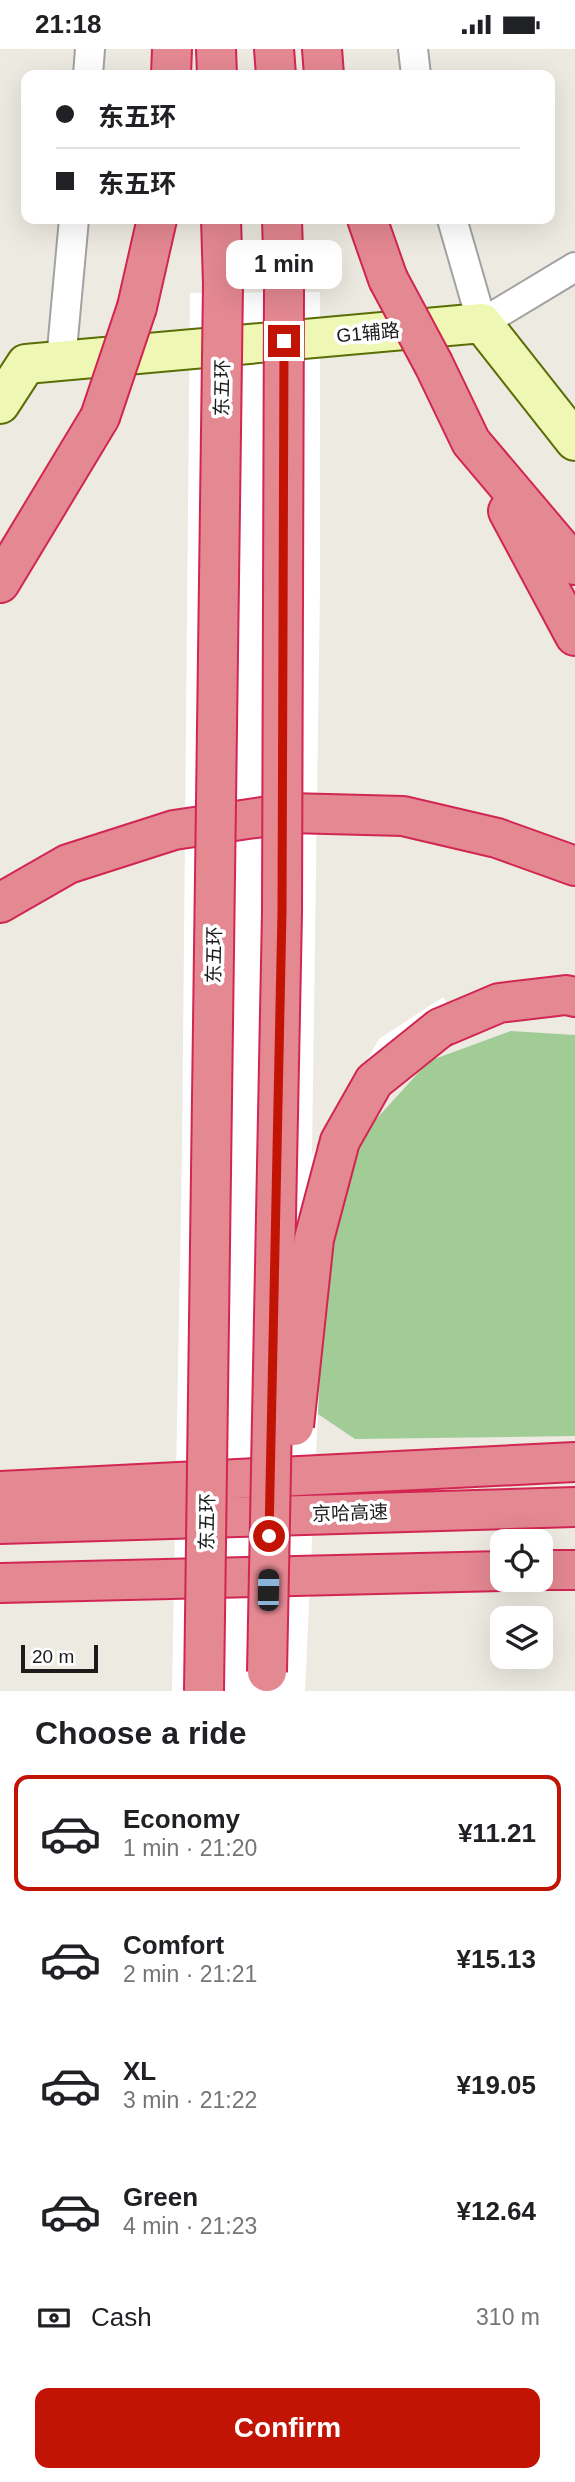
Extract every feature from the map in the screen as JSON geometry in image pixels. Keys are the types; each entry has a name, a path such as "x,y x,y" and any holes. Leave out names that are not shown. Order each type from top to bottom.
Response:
{"highway":[{"path":"170,70 172,49"},
{"path":"216,49 217,70"},
{"path":"274,49 276,70"},
{"path":"322,49 324,70"},
{"path":"0,583 100,417 137,307 156,224"},
{"name":"东五环","path":"204,1691 223,284 221,224"},
{"path":"266,1681 282,912 282,224"},
{"path":"369,224 388,278 471,442 575,636"},
{"path":"471,442 575,565"},
{"path":"0,903 68,864 174,830 289,813 403,816 497,838 575,866"},
{"path":"266,1681 314,1239 340,1141 374,1081 440,1028 499,1003 566,995 575,997"},
{"path":"0,1491 575,1462"},
{"name":"京哈高速","path":"0,1524 575,1507"},
{"path":"553,1570 575,1570"},
{"path":"0,1583 490,1571"}],"street":[{"path":"88,70 90,49"},
{"path":"413,49 415,70"},
{"path":"0,404 43,363 73,224"},
{"path":"453,224 482,323 575,441"},
{"path":"482,323 575,267"},
{"name":"G1辅路","path":"43,363 482,323"}],"green space":[{"path":"511,1031 575,1035 575,1436 355,1439 312,1410 315,1268 359,1138 429,1061"}],"pier":[{"path":"320,292 320,589 312,1155 379,1039 443,997 465,1036 403,1078 343,1159 321,1348 305,1691 172,1691 182,1155 190,293"}],"route":[{"path":"269,1536 282,912 284,341"}]}
